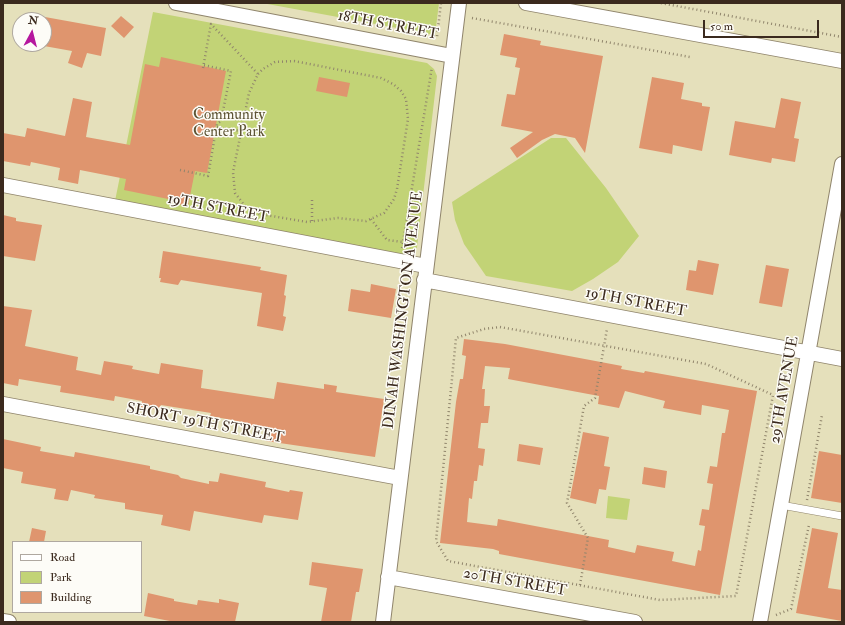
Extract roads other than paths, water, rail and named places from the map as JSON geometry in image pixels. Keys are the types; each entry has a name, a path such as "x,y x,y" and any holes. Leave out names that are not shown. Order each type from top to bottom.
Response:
{"street":[{"name":"18TH STREET","path":"176,3 452,56"},
{"path":"526,3 842,61"},
{"name":"DINAH WASHINGTON AVENUE","path":"383,622 458,9"},
{"name":"29TH AVENUE","path":"760,621 809,353 837,215 842,164"},
{"name":"19TH STREET","path":"3,185 426,266"},
{"name":"19TH STREET","path":"424,280 842,359"},
{"name":"SHORT 19TH STREET","path":"3,404 400,478"},
{"name":"20TH STREET","path":"388,577 635,622"},
{"path":"3,621 9,622"}],"lane":[{"path":"781,505 842,516"}],"park label":[{"name":"Community Center Park","path":"229,124"}]}
